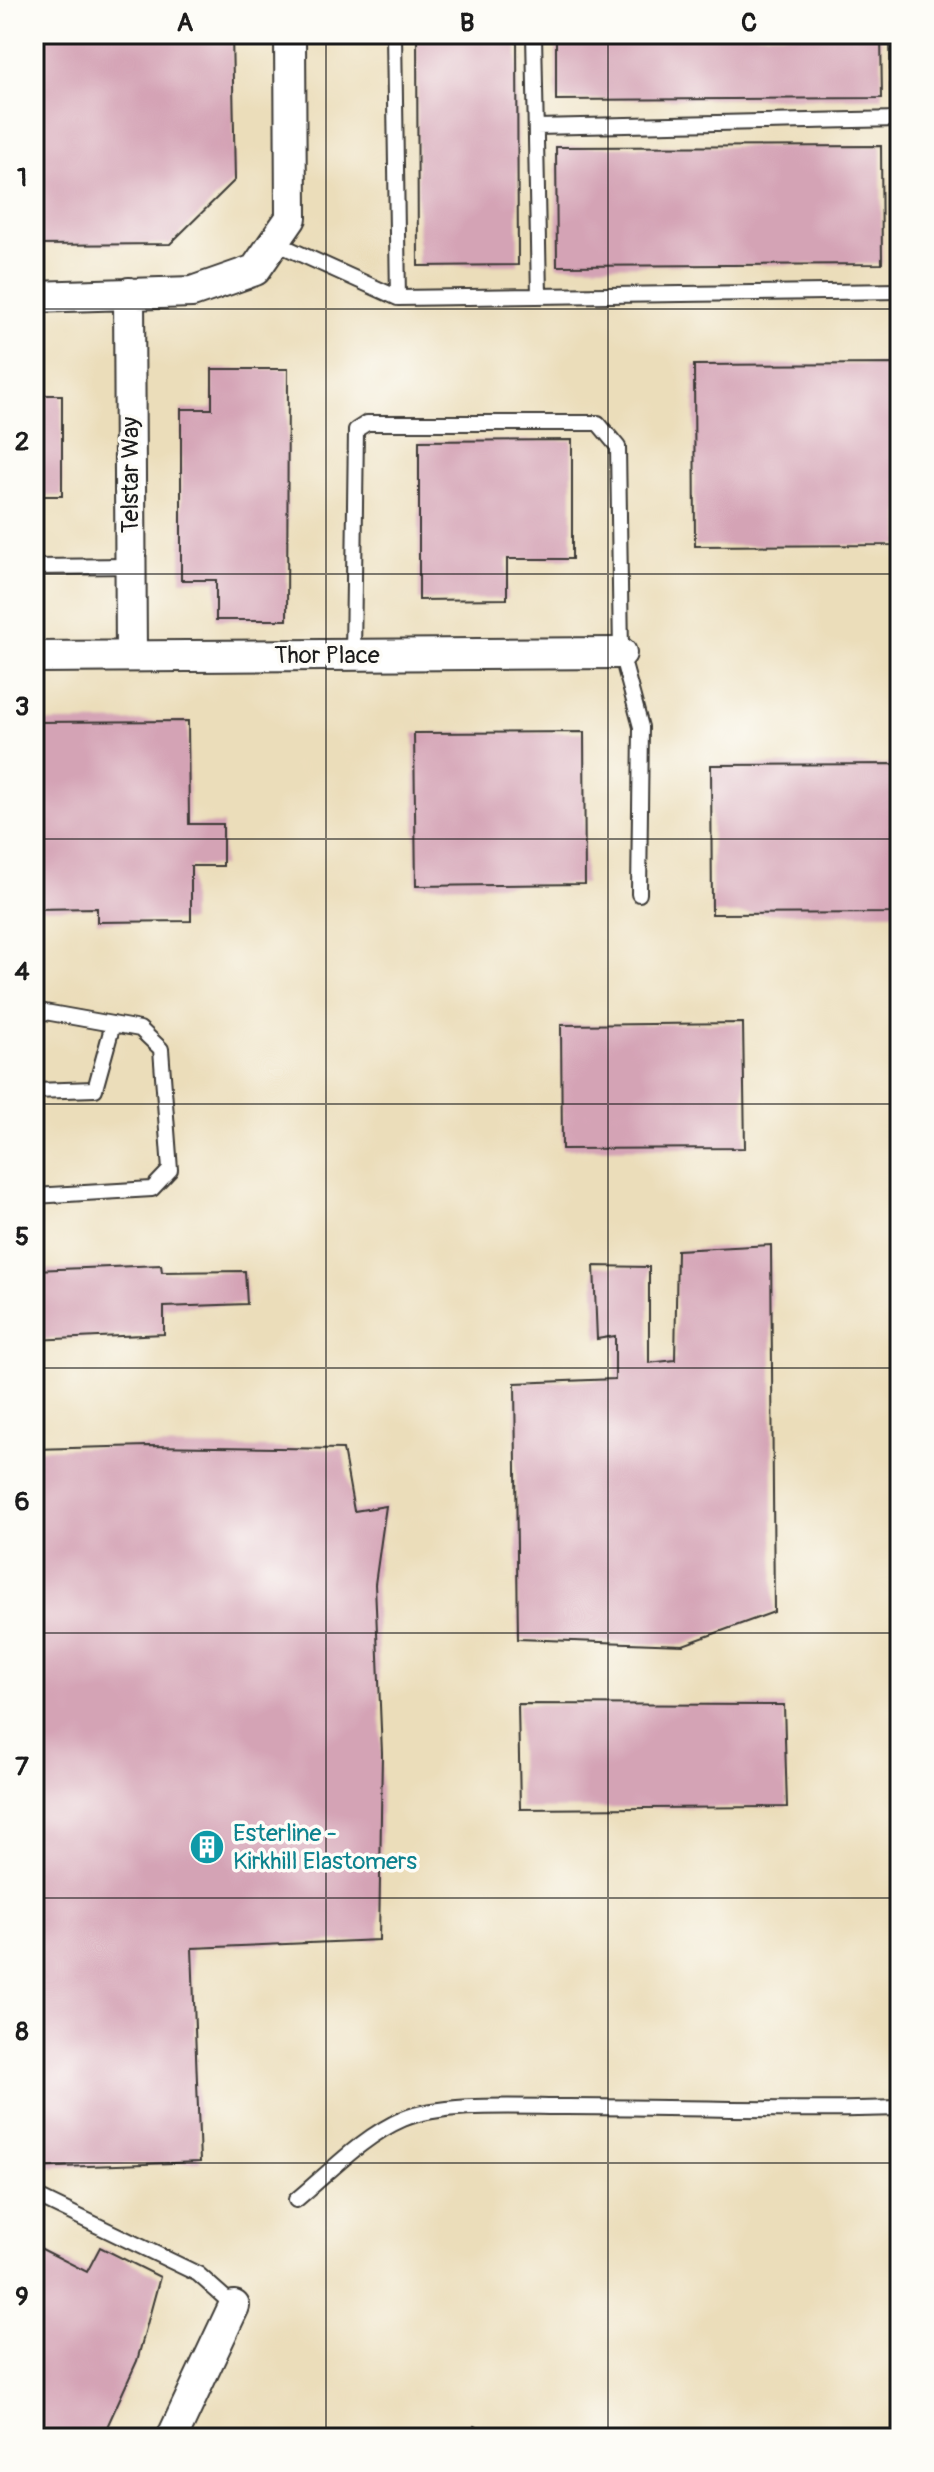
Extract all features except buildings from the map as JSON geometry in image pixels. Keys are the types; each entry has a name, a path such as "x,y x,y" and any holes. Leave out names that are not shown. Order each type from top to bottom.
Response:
{"street":[{"path":"34,297 192,292 255,270 291,218 290,34"},
{"name":"Telstar Way","path":"129,293 131,656"},
{"name":"Thor Place","path":"34,657 621,653"},
{"path":"172,2438 234,2306"}],"lane":[{"path":"394,34 398,298"},
{"path":"534,34 539,296"},
{"path":"898,34 900,256"},
{"path":"536,127 899,119"},
{"path":"274,242 398,298 900,291"},
{"path":"353,655 356,430 367,423 598,423 618,447 621,653 641,727 639,894"},
{"path":"34,567 130,566"},
{"path":"34,1010 140,1029 161,1049 170,1170 152,1189 34,1196"},
{"path":"34,1091 95,1089 113,1024"},
{"path":"296,2200 364,2144 403,2119 441,2110 514,2106 900,2108"},
{"path":"34,2195 198,2274 234,2306"}],"place":[{"name":"Esterline - Kirkhill Elastomers","path":"207,1847"}]}
